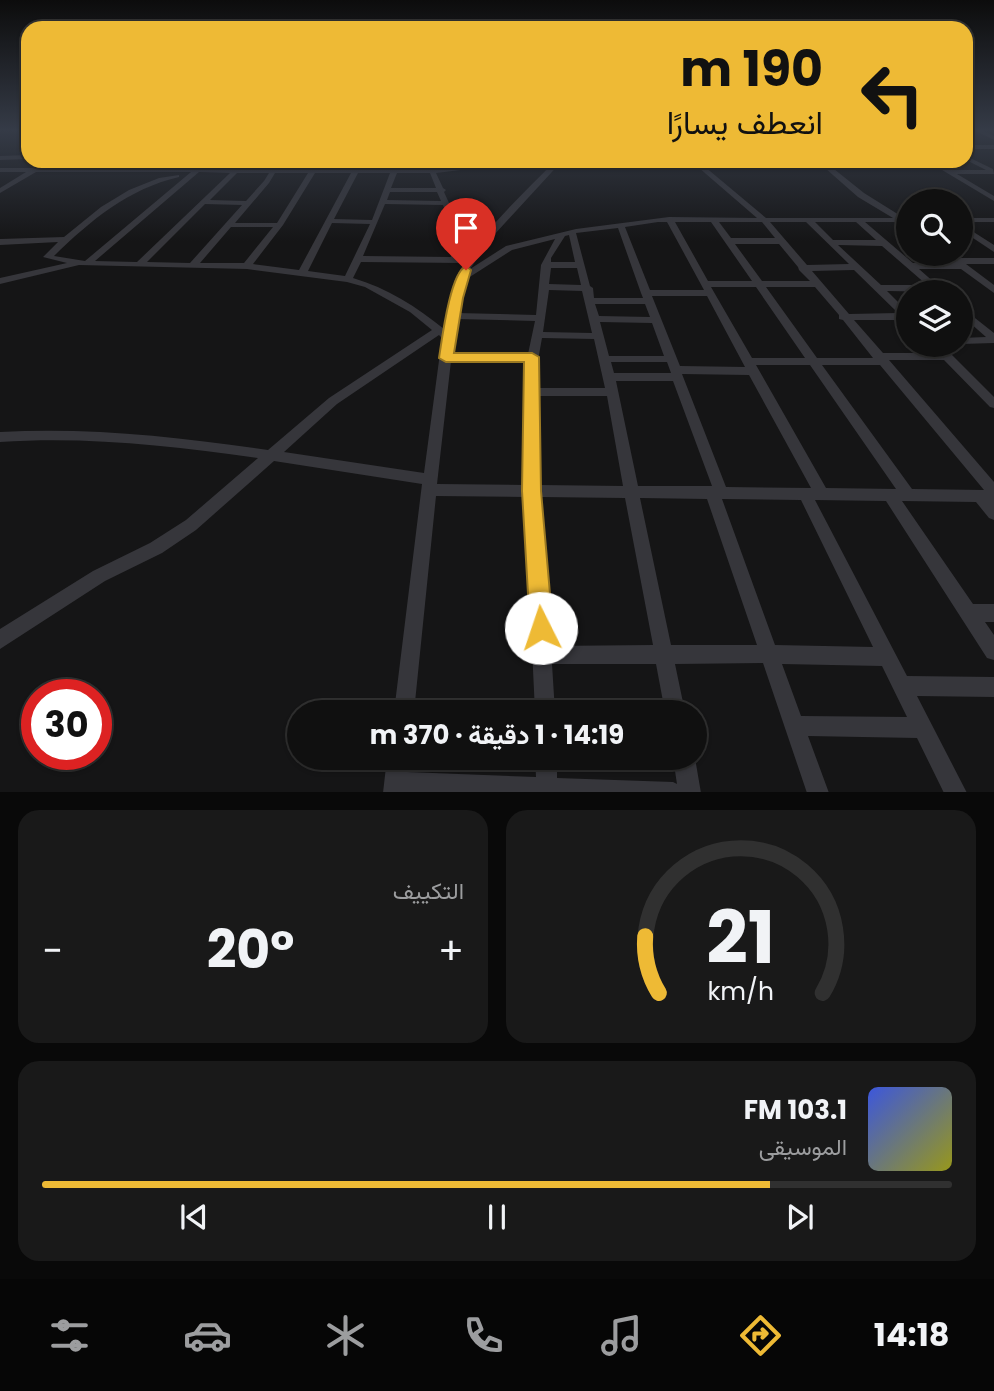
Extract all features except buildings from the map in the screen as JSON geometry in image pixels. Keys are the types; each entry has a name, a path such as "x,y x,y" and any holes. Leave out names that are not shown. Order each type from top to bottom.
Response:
{"street":[{"path":"0,191 38,168"},
{"path":"0,281 83,264 196,168"},
{"path":"139,265 237,168"},
{"path":"193,265 267,182 274,168"},
{"path":"247,266 279,225 315,168"},
{"path":"303,271 357,168"},
{"path":"348,279 375,222 396,168"},
{"path":"0,170 432,171 462,168"},
{"path":"0,640 99,576 156,548 191,525 333,401 443,333 452,316 460,279 497,227 552,168"},
{"path":"702,168 762,219 880,359 989,495 994,514"},
{"path":"828,168 861,195 896,215"},
{"path":"941,168 994,199"},
{"path":"432,171 447,203 455,237 456,260"},
{"path":"193,172 157,180 126,194 86,221 47,257 83,264 247,266 303,271 348,279 368,285 414,310 443,333 446,358 405,700"},
{"path":"947,172 994,172"},
{"path":"388,190 442,190"},
{"path":"203,202 248,202"},
{"path":"383,202 447,203"},
{"path":"460,279 509,248 567,233 668,219 896,221"},
{"path":"668,219 750,366 814,494 888,657 956,792"},
{"path":"713,219 908,495"},
{"path":"807,219 896,305"},
{"path":"858,220 896,254"},
{"path":"973,220 994,220"},
{"path":"329,221 375,222"},
{"path":"228,225 279,225"},
{"path":"621,226 717,492 769,654 818,792"},
{"path":"545,700 532,491 532,357 541,318 545,265 567,233"},
{"path":"567,233 582,265 595,319 673,700"},
{"path":"973,234 994,249"},
{"path":"0,242 66,239"},
{"path":"729,241 780,241"},
{"path":"831,242 883,243"},
{"path":"358,259 473,260"},
{"path":"973,262 994,261"},
{"path":"545,265 582,265"},
{"path":"910,266 926,280"},
{"path":"964,266 994,290"},
{"path":"802,268 857,267"},
{"path":"545,287 589,295 647,297 758,284 815,284"},
{"path":"878,288 896,289"},
{"path":"452,316 541,318"},
{"path":"843,317 896,316"},
{"path":"595,319 656,320"},
{"path":"973,321 994,339"},
{"path":"538,335 598,335"},
{"path":"973,340 994,339"},
{"path":"446,358 532,357"},
{"path":"608,377 674,369 925,357"},
{"path":"949,357 994,404"},
{"path":"604,359 674,369"},
{"path":"532,392 611,393"},
{"path":"0,437 71,434 137,437 270,455 430,485 532,491 989,495"},
{"path":"890,495 994,651"},
{"path":"968,613 994,613"},
{"path":"543,655 769,654 888,657"},
{"path":"902,686 994,687"},
{"path":"796,726 924,728"},
{"path":"397,770 395,788 631,792"},
{"path":"546,770 547,790"},
{"path":"686,770 690,792"}],"route":[{"path":"466,270 460,279 446,358 532,357 532,491 541,628"}]}
